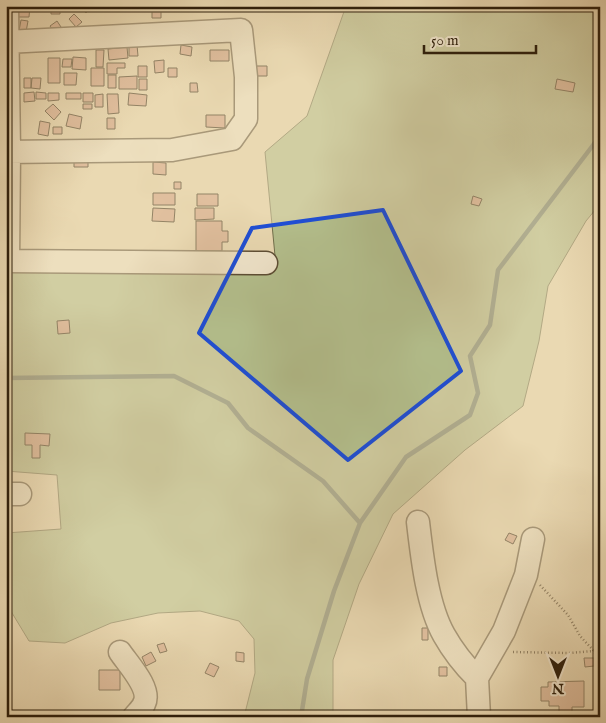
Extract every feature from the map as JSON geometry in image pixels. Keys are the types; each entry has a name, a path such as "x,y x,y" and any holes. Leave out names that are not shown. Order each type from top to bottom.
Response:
{"street":[{"path":"7,6 7,261 266,264"},
{"path":"6,42 241,30 246,78 246,119 232,139 172,150 8,152"},
{"path":"418,522 424,570 432,603 443,634 462,663 480,672"},
{"path":"479,717 480,672 504,630 526,574 533,539"},
{"path":"120,652 140,679 147,695 145,704 134,717"}],"path":[{"path":"526,574 543,587 568,615 580,636 594,651 600,665"},
{"path":"480,672 497,658 513,652 569,653 594,651"}],"highlighted area":[{"path":"383,210 461,371 348,460 199,333 252,228"}],"green space":[{"path":"346,6 600,6 600,204 586,221 548,286 539,341 523,406 465,450 393,514 359,584 333,660 333,717 244,717 255,673 254,639 239,621 200,611 158,613 111,623 65,643 29,641 6,603 6,533 61,529 57,475 6,471 6,263 276,266 265,152 307,116"}],"building":[{"path":"19,6 30,6 29,17 18,17"},
{"path":"60,6 60,14 51,14 51,7"},
{"path":"79,6 92,6 86,13"},
{"path":"152,9 161,9 161,18 152,18"},
{"path":"74,14 82,22 76,27 69,19"},
{"path":"21,20 28,21 26,32 19,31"},
{"path":"57,21 63,30 55,34 50,26"},
{"path":"129,45 137,45 138,56 129,56"},
{"path":"181,45 192,47 191,56 180,54"},
{"path":"127,47 128,58 109,60 108,49"},
{"path":"96,50 104,50 103,67 96,67"},
{"path":"210,50 229,50 229,61 210,61"},
{"path":"73,57 86,58 86,70 72,69"},
{"path":"48,58 60,58 60,83 48,83"},
{"path":"63,59 72,59 71,67 62,67"},
{"path":"164,60 164,72 155,73 154,61"},
{"path":"107,63 125,63 125,68 117,68 117,74 107,74"},
{"path":"138,66 147,66 147,77 138,77"},
{"path":"256,66 267,66 267,76 256,76"},
{"path":"91,68 104,68 104,86 91,86"},
{"path":"168,68 177,68 177,77 168,77"},
{"path":"64,73 77,73 76,85 64,85"},
{"path":"108,75 116,75 116,88 108,88"},
{"path":"137,76 137,89 119,89 119,77"},
{"path":"24,78 31,78 31,88 24,88"},
{"path":"32,78 41,78 40,89 31,88"},
{"path":"139,79 147,79 147,90 139,90"},
{"path":"557,79 575,83 573,92 555,89"},
{"path":"190,83 197,83 198,92 190,92"},
{"path":"34,92 35,101 24,102 24,93"},
{"path":"36,92 46,93 46,99 36,99"},
{"path":"48,93 59,93 59,100 48,101"},
{"path":"66,93 81,93 81,99 66,99"},
{"path":"83,93 93,93 93,102 83,102"},
{"path":"129,93 147,95 146,106 128,105"},
{"path":"103,94 103,107 95,107 95,95"},
{"path":"107,94 118,94 119,113 108,114"},
{"path":"53,104 61,112 54,120 45,111"},
{"path":"83,104 92,104 92,109 83,109"},
{"path":"69,114 82,117 80,129 66,126"},
{"path":"206,115 225,115 225,128 206,127"},
{"path":"107,118 115,118 115,129 107,129"},
{"path":"40,121 50,123 48,136 38,134"},
{"path":"53,127 62,127 62,134 53,134"},
{"path":"74,157 88,157 88,167 74,167"},
{"path":"153,162 166,163 166,175 153,174"},
{"path":"174,182 181,182 181,189 174,189"},
{"path":"153,193 175,193 175,205 153,205"},
{"path":"197,194 218,194 218,206 197,206"},
{"path":"473,196 482,199 479,206 471,204"},
{"path":"153,208 175,209 174,222 152,221"},
{"path":"195,208 214,208 214,219 195,220"},
{"path":"196,221 222,221 222,231 228,231 228,242 222,242 222,251 196,251"},
{"path":"69,320 70,333 58,334 57,321"},
{"path":"25,433 50,434 49,446 40,445 40,458 32,458 32,445 25,445"},
{"path":"509,533 517,536 513,544 505,540"},
{"path":"422,628 428,628 428,640 422,640"},
{"path":"164,643 167,651 160,653 157,645"},
{"path":"151,652 156,661 146,666 142,657"},
{"path":"236,652 244,653 244,662 236,661"},
{"path":"584,658 594,658 594,666 585,667"},
{"path":"210,663 219,667 214,677 205,673"},
{"path":"439,667 447,667 447,676 439,676"},
{"path":"99,670 120,670 120,690 99,690"},
{"path":"584,681 584,707 572,707 572,714 559,714 559,706 549,706 549,701 541,701 541,687 548,687 548,682"}],"waterway":[{"path":"301,717 307,679 334,591 360,523 406,457 470,415 478,393 470,356 490,325 498,270 600,136"},
{"path":"6,378 174,376 228,403 248,428 323,481 360,523"}]}
